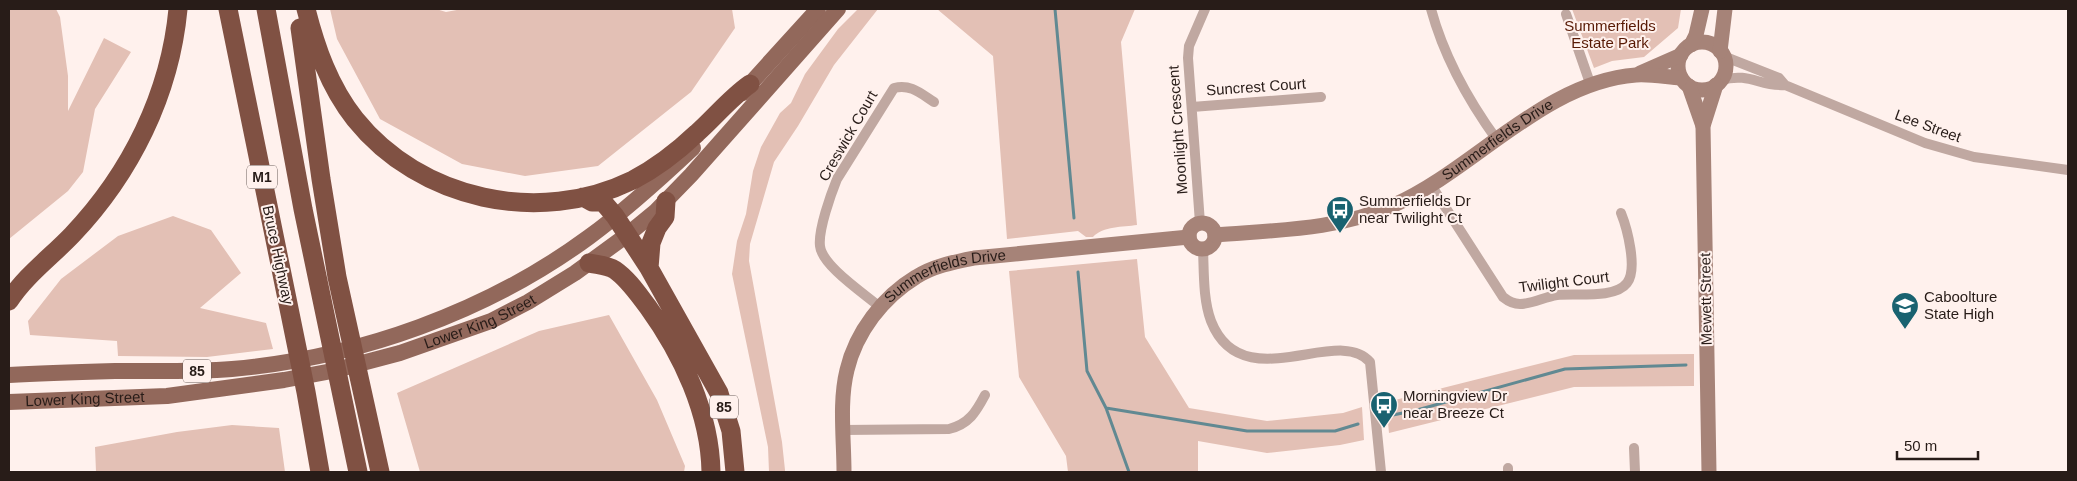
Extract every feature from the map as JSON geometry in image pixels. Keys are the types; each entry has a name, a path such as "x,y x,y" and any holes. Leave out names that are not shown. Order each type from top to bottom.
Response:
{"highway":[{"path":"9,301 24,282 88,218 123,170 141,138 157,100 174,41 178,9"},
{"name":"Bruce Highway","path":"228,9 304,382 320,472"},
{"name":"M1","path":"266,9 303,209 358,472"},
{"path":"297,9 306,64 320,180 337,277 380,472"},
{"path":"306,9 322,62 338,94 365,130 402,163 432,180 477,197 529,203 582,197 618,186 651,170 697,134 737,93 750,84"},
{"path":"582,197 592,202 603,202 615,216"},
{"path":"649,268 652,239 665,217 666,201"},
{"name":"85","path":"615,216 649,268 724,406 731,431 735,472"},
{"path":"589,264 608,266 622,275 643,300 674,347 690,381 705,430 711,457 711,472"}],"main road":[{"name":"Lower King Street","path":"9,375 208,370 280,363 360,345 426,324 482,300 542,268 590,236 670,170 741,97 750,84 818,9"},
{"name":"Lower King Street","path":"9,402 160,396 284,380 364,363 491,321 543,293 589,264 627,235 666,201 838,9"}],"street":[{"name":"Moonlight Crescent","path":"1200,223 1188,58 1189,46 1205,9"},
{"path":"1431,9 1446,52 1460,84 1476,112 1497,140"},
{"path":"1702,9 1698,28 1678,67 1685,82 1700,90 1718,83 1725,68 1721,53 1725,9"},
{"path":"1566,14 1591,86"},
{"path":"1686,50 1703,43 1709,44 1721,53"},
{"name":"Summerfields Drive","path":"1215,235 1329,224 1393,206 1430,186 1552,104 1591,86 1637,75 1686,50"},
{"name":"Lee Street","path":"1721,53 1779,78 1785,85 1925,143 1974,157 2068,170"},
{"name":"Summerfields Drive","path":"1637,75 1685,82"},
{"name":"Lee Street","path":"1718,83 1736,77 1747,77 1775,86 1785,85"},
{"name":"Mewett Street","path":"1685,82 1703,126"},
{"name":"Mewett Street","path":"1709,472 1703,126 1718,83"},
{"name":"Creswick Court","path":"881,308 828,263 820,247 820,237 832,192 838,179 894,88 911,87 934,102"},
{"name":"Suncrest Court","path":"1192,107 1322,97"},
{"name":"Twilight Court","path":"1430,186 1503,296 1508,302 1518,304 1557,296 1607,293 1624,287 1629,282 1631,249 1621,212"},
{"path":"1200,223 1208,225 1215,235 1213,243 1203,249 1195,247 1189,237 1193,227 1200,223"},
{"name":"Summerfields Drive","path":"844,472 843,396 847,371 859,337 881,308 916,277 954,262 974,258 1189,237"},
{"path":"1203,249 1210,319 1221,338 1236,352 1262,359 1350,350 1364,355 1370,362 1381,472"},
{"path":"844,430 949,428 959,426 975,414 985,395"},
{"path":"1634,448 1635,472"}],"green space":[{"path":"9,9 56,9 60,17 68,76 68,111 104,38 131,52 95,109 83,172 68,191 9,239"},
{"path":"330,9 436,9 446,12 462,9 732,9 735,28 691,92 598,166 525,176 462,164 380,119 337,39"},
{"path":"858,9 878,9 834,65 774,162 750,244 749,261 782,442 785,470 785,472 769,472 768,447 732,274 737,241 746,214 753,171 761,147 780,113 791,103 805,74 838,29"},
{"path":"937,9 1135,9 1121,42 1137,225 1108,229 1097,233 1093,237 1086,237 1078,231 1007,239 993,56"},
{"name":"Summerfields Estate Park","path":"1572,9 1681,9 1678,28 1644,57 1612,61 1594,68"},
{"path":"173,216 211,230 241,273 200,308 266,323 273,349 207,357 118,356 117,341 30,335 28,321 61,279 118,236"},
{"path":"1137,259 1145,337 1189,408 1267,421 1343,413 1362,407 1364,440 1340,445 1267,453 1198,441 1198,472 1068,472 1066,456 1019,377 1009,271"},
{"path":"609,315 657,400 685,466 684,472 420,472 397,393 539,331"},
{"path":"1694,354 1694,386 1574,387 1389,433 1386,403 1395,400 1574,355"},
{"path":"232,425 279,428 285,472 96,472 95,447 177,432"}],"waterway":[{"path":"1055,9 1074,218"},
{"path":"1078,272 1087,371 1106,408 1129,472"},
{"path":"1393,415 1565,369 1686,365"},
{"path":"1106,408 1247,431 1335,431 1358,424"}],"place":[{"name":"Summerfields Dr near Twilight Ct","path":"1340,234"},
{"name":"Caboolture State High","path":"1905,330"},
{"name":"Morningview Dr near Breeze Ct","path":"1384,429"}]}
